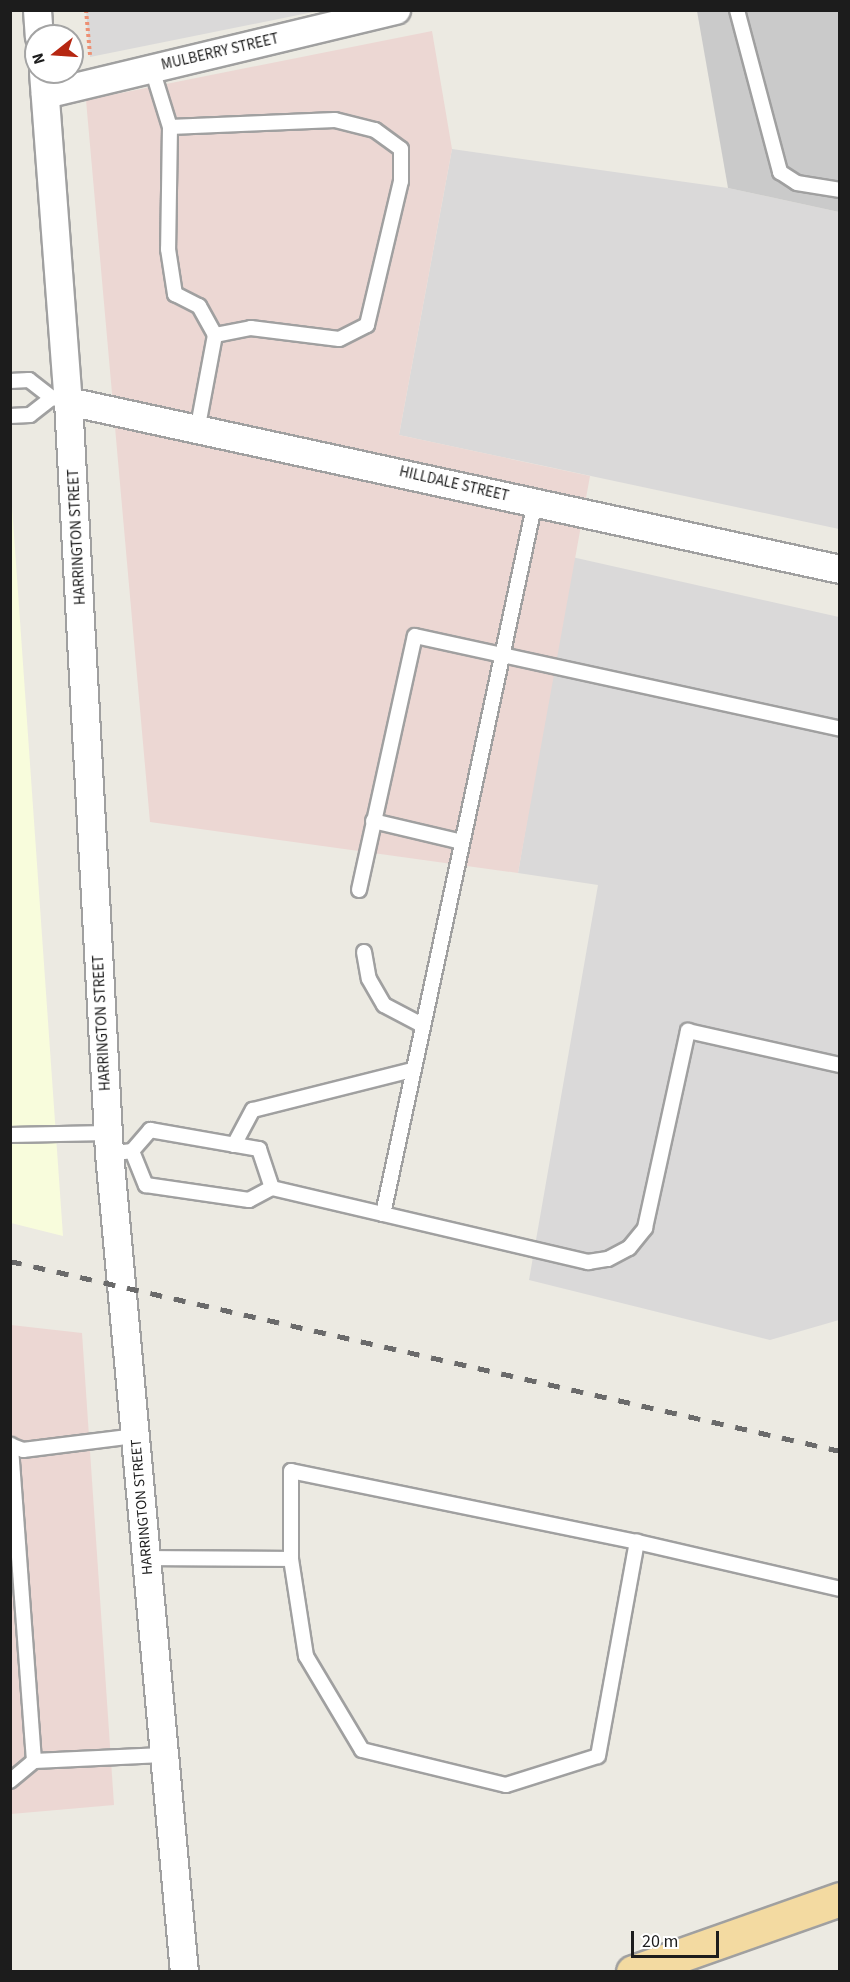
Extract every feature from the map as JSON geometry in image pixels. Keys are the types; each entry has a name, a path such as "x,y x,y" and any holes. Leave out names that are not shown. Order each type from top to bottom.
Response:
{"main road":[{"path":"633,1971 840,1899"}],"street":[{"name":"MULBERRY STREET","path":"84,78 152,69 396,10"},
{"name":"HARRINGTON STREET","path":"44,84 60,400 136,1436 184,1971"},
{"name":"HILLDALE STREET","path":"60,400 198,426 840,569"}],"lane":[{"path":"737,10 780,172 797,183 840,190"},
{"path":"152,69 170,126 168,249 175,294 199,306 215,335 198,426"},
{"path":"170,126 335,120 375,130 401,149 401,181 367,325 339,339 251,328 215,335"},
{"path":"10,381 29,380 60,400"},
{"path":"10,416 30,415 60,400"},
{"path":"383,1214 535,502"},
{"path":"359,890 414,636 840,729"},
{"path":"373,820 462,842"},
{"path":"364,952 369,979 384,1005 422,1025"},
{"path":"116,1146 146,1185 249,1200 272,1188 588,1262 608,1259 629,1248 645,1228 688,1031 840,1065"},
{"path":"234,1145 253,1110 412,1070"},
{"path":"10,1135 116,1146 150,1130 259,1149 272,1188"},
{"path":"34,1761 11,1445 23,1450 136,1436"},
{"path":"638,1542 598,1756 506,1785 362,1750 306,1656 291,1559 291,1471 638,1542 840,1589"},
{"path":"146,1558 291,1559"},
{"path":"10,1781 34,1761 163,1755"}],"path":[{"path":"86,10 90,57 101,54"}],"shaded area":[{"path":"86,10 318,10 318,11 90,57"},
{"path":"697,11 839,11 839,212 728,188"},
{"path":"432,31 452,149 399,435 590,476 518,873 150,822 86,100"},
{"path":"452,149 728,188 839,212 839,529 399,435"},
{"path":"11,492 63,1236 11,1223"},
{"path":"572,557 839,617 839,1320 770,1340 529,1280 598,885 518,873"},
{"path":"11,1325 82,1333 114,1805 11,1814"}],"railway":[{"path":"10,1261 840,1451"}]}
